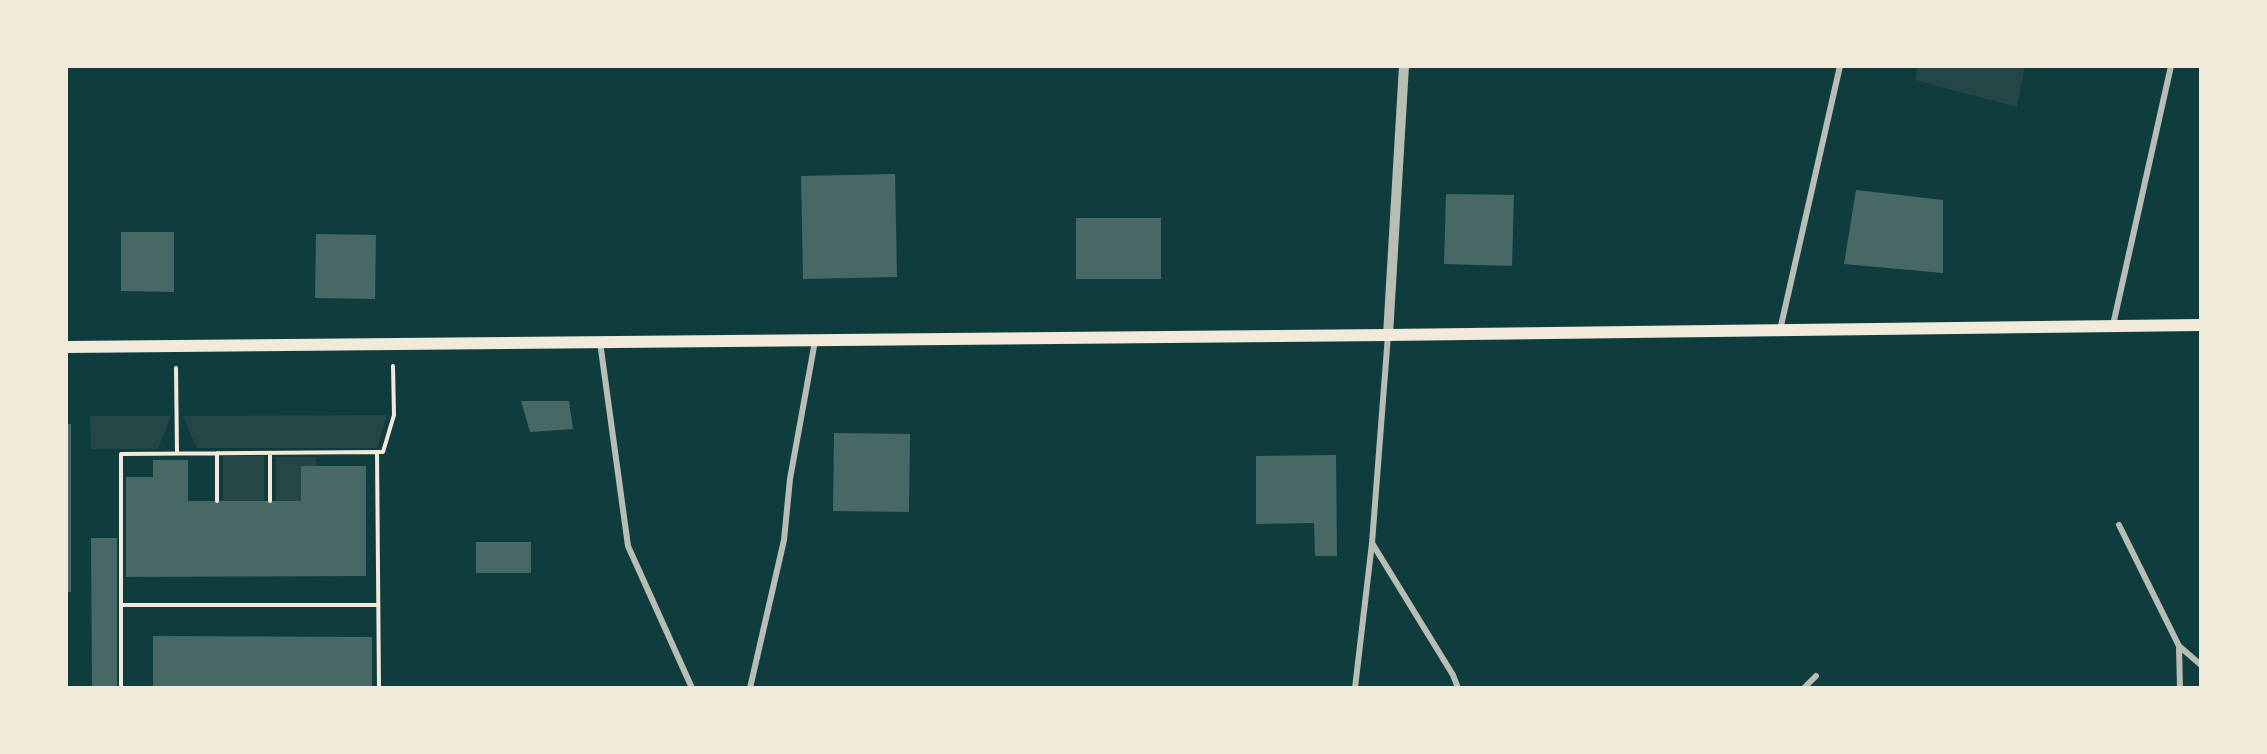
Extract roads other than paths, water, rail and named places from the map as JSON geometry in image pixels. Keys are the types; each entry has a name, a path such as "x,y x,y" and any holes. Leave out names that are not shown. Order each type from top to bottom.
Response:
{"main road":[{"path":"66,347 2201,325"}],"street":[{"path":"1355,688 1372,543 1388,335 1404,66"},
{"path":"1780,330 1840,66"},
{"path":"2113,325 2171,66"},
{"path":"750,688 784,540 790,479 815,341"},
{"path":"600,342 628,546 692,688"},
{"path":"2119,525 2179,646 2201,665"},
{"path":"1372,543 1454,675 1458,688"},
{"path":"2179,646 2180,688"},
{"path":"1804,688 1816,676"}]}
